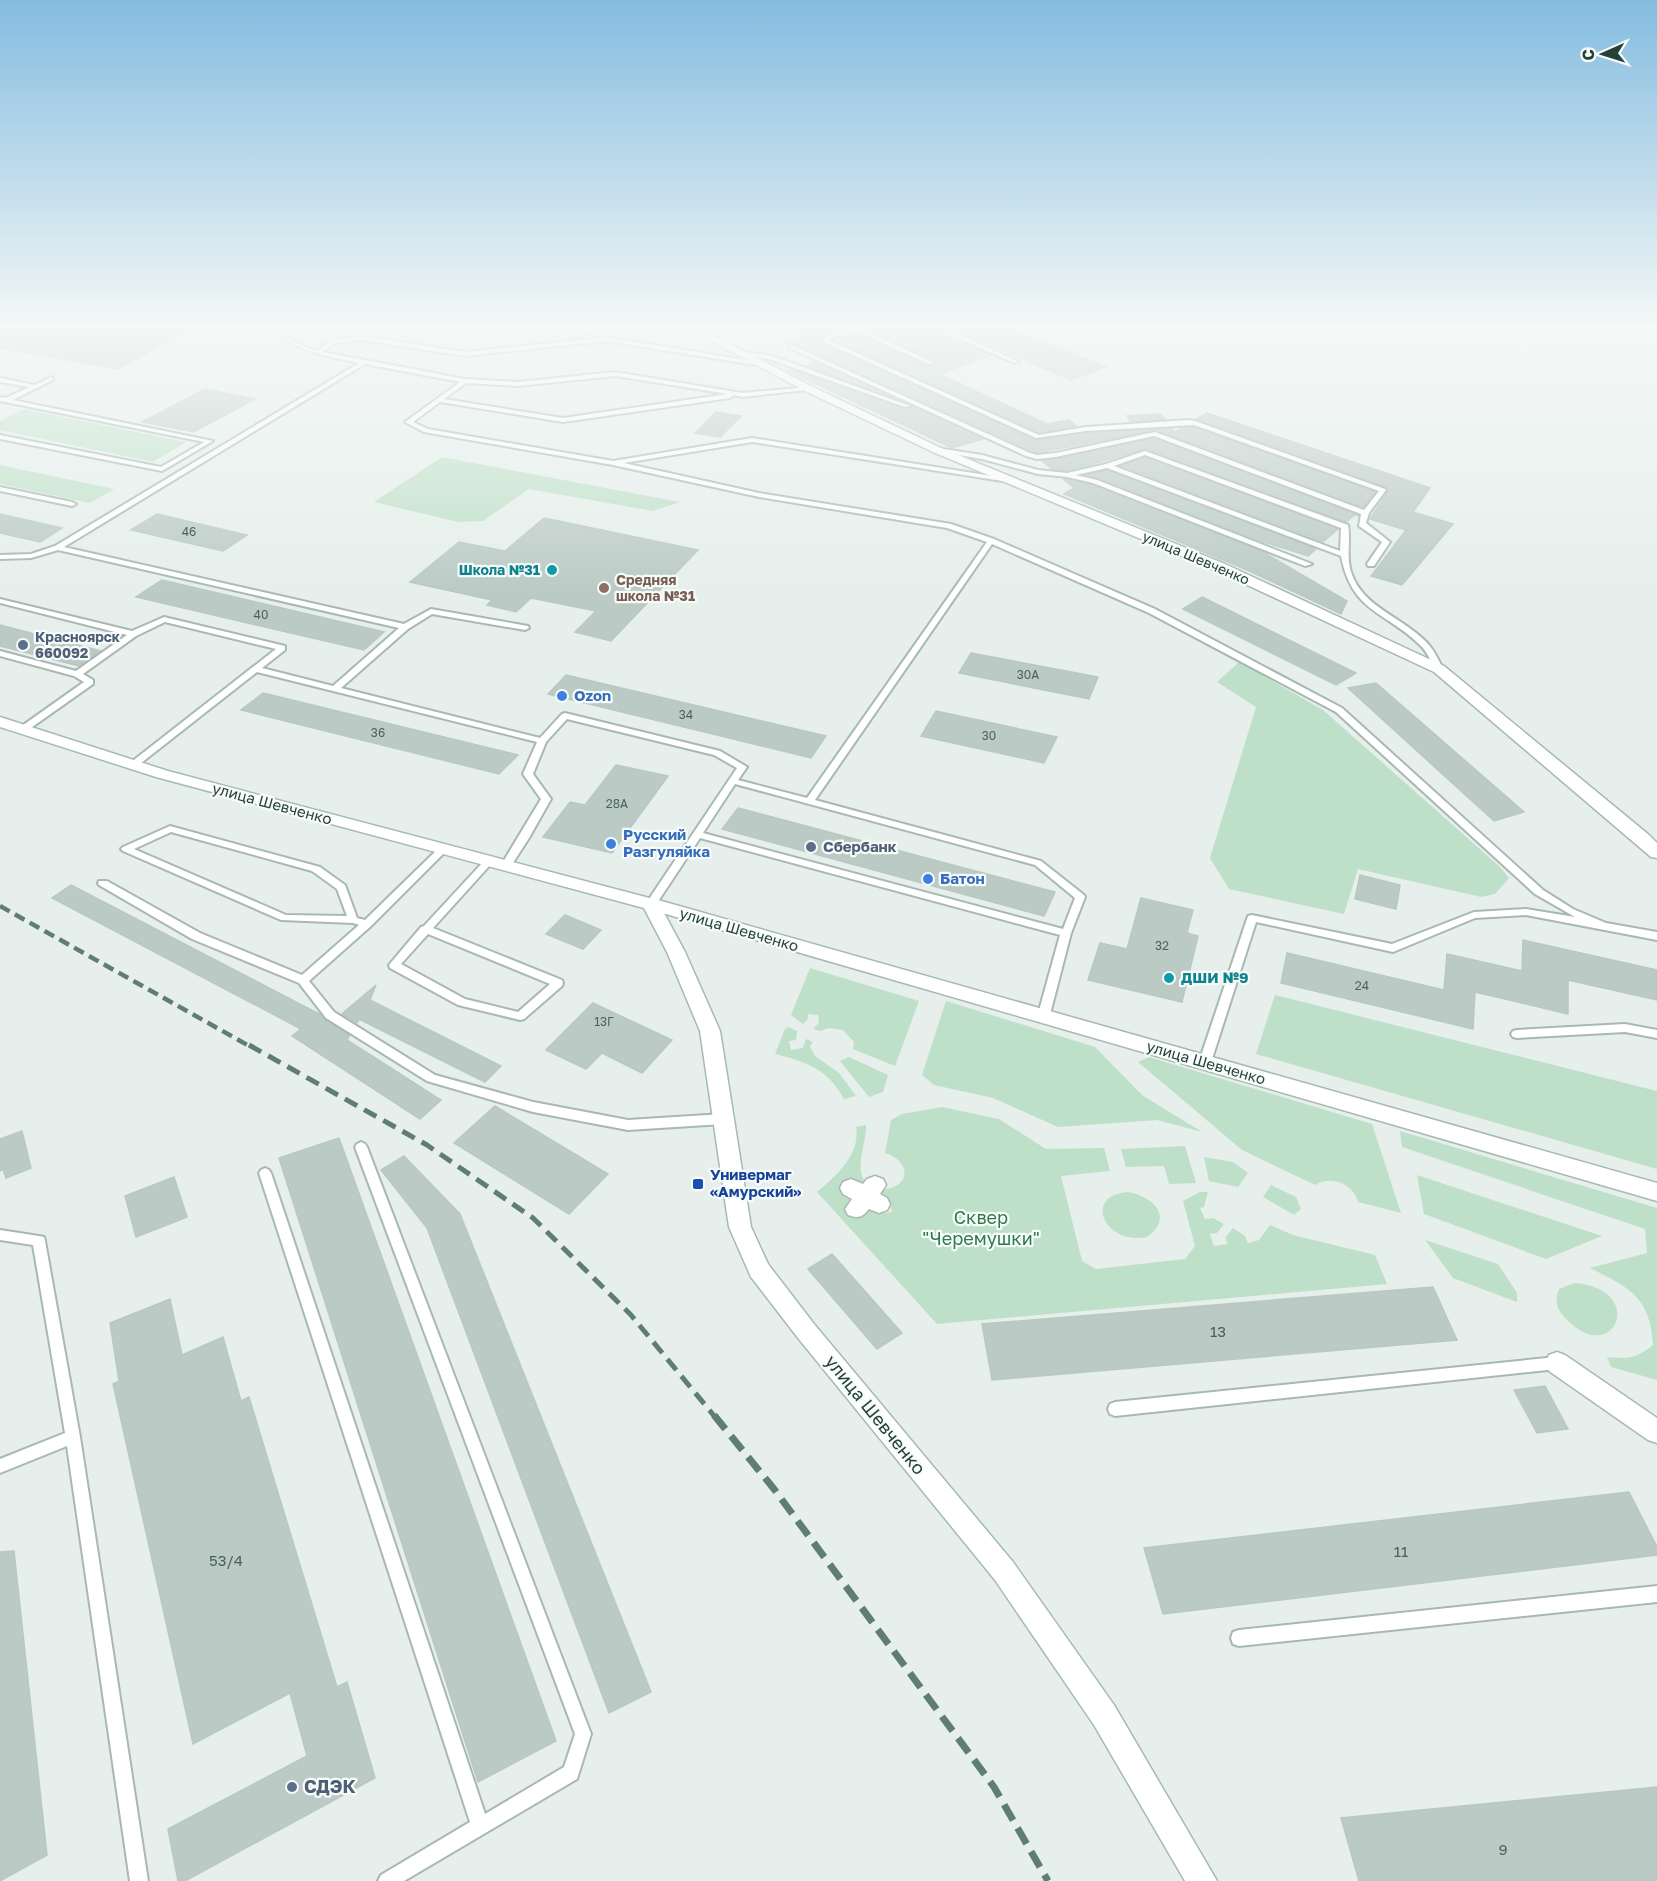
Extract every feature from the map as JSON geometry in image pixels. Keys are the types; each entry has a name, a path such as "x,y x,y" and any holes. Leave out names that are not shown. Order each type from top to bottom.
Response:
{"street":[{"name":"улица Шевченко","path":"867,417 937,450 1220,567 1438,669 1657,853"},
{"name":"улица Шевченко","path":"0,722 133,765 442,850 651,904 1657,1192"},
{"name":"улица Шевченко","path":"651,904 676,952 710,1031 740,1227 759,1270 806,1331 1004,1571 1104,1715 1202,1881"},
{"path":"1557,1363 1657,1431"}],"lane":[{"path":"0,437 162,469 210,441 89,417"},
{"path":"0,557 31,556 58,548 273,417"},
{"path":"416,417 408,422 426,431 613,463 759,495 948,526 991,541 1152,611 1339,710 1539,892 1569,910 1602,925"},
{"path":"542,417 562,420 585,417"},
{"path":"938,417 969,428"},
{"path":"945,417 1037,457 1155,434 1188,422"},
{"path":"992,417 1038,438 1086,429 1188,422 1383,490 1365,513 1362,524 1386,542 1371,564"},
{"path":"1155,434 1365,513"},
{"path":"613,463 752,440 1009,480"},
{"path":"937,450 982,457 1038,472 1095,481 1308,564"},
{"path":"191,452 207,457"},
{"path":"1067,475 1108,466 1145,453 1345,527 1344,555 1350,582 1363,600 1406,628 1427,647 1438,669"},
{"path":"1108,466 1344,555"},
{"path":"0,489 72,504"},
{"path":"810,801 991,541"},
{"path":"58,548 405,627"},
{"path":"0,601 133,634"},
{"path":"335,689 405,627 431,611 525,628"},
{"path":"76,674 133,634 165,619 282,648 133,765"},
{"path":"0,653 76,674 90,682 22,730"},
{"path":"256,669 542,741"},
{"path":"425,929 558,983 520,1016 462,1002 394,965 425,929 524,838 546,800 528,774 542,741 565,716 717,753 742,767 651,904"},
{"path":"733,781 1038,862 1080,897 1066,933 1043,1018"},
{"path":"353,920 341,887 316,869 170,829 126,849 285,918 353,920 366,924"},
{"path":"696,834 1066,933"},
{"path":"303,980 366,924 442,850"},
{"path":"103,883 196,936 303,980 330,1015 431,1078 533,1107 628,1125 723,1119"},
{"path":"1526,912 1541,904 1539,892"},
{"path":"1205,1062 1252,918 1393,948 1474,915 1526,912 1657,936"},
{"path":"1517,1034 1625,1028 1657,1034"},
{"path":"361,1147 583,1734 571,1773 387,1881"},
{"path":"265,1173 480,1826"},
{"path":"0,1235 39,1241 73,1437 139,1881"},
{"path":"1115,1409 1557,1363"},
{"path":"0,1466 73,1437"},
{"path":"1239,1638 1657,1594"}],"green space":[{"path":"8,417 62,417 186,442 153,462 0,430 0,421"},
{"path":"442,457 680,502 653,511 529,489 483,521 458,522 374,502"},
{"path":"0,465 114,489 90,503 0,484"},
{"path":"1239,662 1323,710 1499,866 1509,878 1495,894 1481,897 1358,869 1344,914 1229,889 1210,858 1256,707 1217,682"},
{"path":"810,968 919,1001 895,1066 853,1049 854,1042 843,1030 813,1029 819,1023 818,1015 808,1014 808,1019 803,1024 791,1015"},
{"path":"1275,995 1657,1091 1657,1169 1256,1054"},
{"path":"946,1001 1095,1047 1142,1095 1202,1132 1157,1120 1058,1127 993,1098 934,1085 922,1075"},
{"path":"788,1027 797,1031 796,1040 789,1041 791,1050 803,1048 806,1039 813,1042 810,1046 815,1056 839,1073 856,1096 844,1099 831,1080 816,1068 775,1054 785,1029"},
{"path":"849,1057 888,1075 883,1092 869,1097 840,1061"},
{"path":"1149,1057 1372,1124 1401,1213 1358,1202 1352,1190 1341,1183 1328,1181 1315,1185 1242,1150 1138,1062"},
{"name":"Сквер \"Черемушки\"","path":"942,1107 999,1119 1046,1149 1104,1148 1110,1171 1061,1176 1082,1261 1096,1269 1185,1259 1195,1246 1183,1201 1200,1192 1208,1192 1204,1207 1200,1208 1205,1219 1213,1218 1224,1224 1217,1233 1210,1234 1214,1246 1228,1244 1225,1238 1233,1228 1245,1236 1248,1243 1259,1240 1270,1225 1293,1235 1375,1255 1387,1284 937,1324 817,1192 846,1164 855,1146 856,1127 866,1125 861,1167 864,1181 870,1187 847,1206 850,1217 863,1216 863,1209 876,1208 878,1214 892,1212 889,1201 882,1202 877,1189 896,1186 904,1176 901,1163 885,1153 891,1120 902,1114"},
{"path":"1400,1131 1657,1208 1657,1380 1611,1367 1607,1357 1631,1357 1653,1345 1651,1329 1642,1305 1627,1288 1590,1268 1647,1253 1645,1229 1402,1147"},
{"path":"1185,1146 1196,1183 1169,1184 1164,1166 1126,1167 1121,1149"},
{"path":"1204,1157 1233,1162 1248,1173 1238,1187 1209,1181"},
{"path":"1417,1175 1602,1236 1546,1259 1424,1214"},
{"path":"1271,1185 1296,1197 1301,1209 1294,1215 1263,1197"},
{"path":"1128,1192 1137,1194 1152,1203 1160,1215 1155,1229 1147,1237 1132,1238 1120,1234 1104,1219 1105,1202 1114,1195"},
{"path":"1425,1240 1498,1264 1517,1293 1517,1302 1453,1278"},
{"path":"1574,1283 1597,1288 1611,1298 1617,1310 1616,1322 1609,1331 1598,1335 1583,1332 1563,1316 1557,1305 1557,1293 1559,1289"}],"building":[{"path":"152,417 222,417 194,432 142,422"},
{"path":"711,417 740,417 720,437 695,433"},
{"path":"886,417 935,417 983,439 952,448"},
{"path":"955,417 984,417 1035,440 1086,433 1172,428 1175,432 1181,428 1194,427 1375,492 1363,507 1156,430 1037,453"},
{"path":"1003,417 1031,417 1047,424 1069,420 1076,426 1039,433"},
{"path":"1128,417 1163,417 1165,419 1131,422"},
{"path":"1200,417 1218,417 1430,488 1413,512 1453,524 1402,585 1371,576 1406,530 1370,519 1388,491 1387,487 1196,419"},
{"path":"1154,438 1358,516 1355,515 1346,522 1146,449 1067,471 1052,469 1042,461"},
{"path":"1145,457 1338,529 1323,542 1121,466"},
{"path":"1107,470 1316,549 1308,556 1258,540 1086,475"},
{"path":"1063,479 1092,485 1263,552 1347,601 1341,614 1247,570 1064,494 1074,488"},
{"path":"0,514 62,528 40,542 0,533"},
{"path":"157,514 247,535 223,551 131,530"},
{"name":"Школа №31","path":"544,518 698,550 611,641 575,632 596,611 531,598 516,612 487,605 492,600 410,582 459,542 505,551"},
{"path":"162,580 384,632 364,650 136,597"},
{"path":"1202,597 1356,673 1336,685 1183,609"},
{"path":"0,625 101,651 79,666 0,646"},
{"path":"971,653 1098,677 1089,699 959,673"},
{"path":"566,675 826,736 811,758 548,694"},
{"path":"1376,683 1524,812 1494,821 1348,688"},
{"path":"263,693 518,755 499,774 241,710"},
{"path":"936,711 1057,737 1044,763 921,736"},
{"path":"616,765 668,776 612,853 543,837 570,802 585,805"},
{"path":"738,808 1055,892 1044,916 722,829"},
{"path":"1360,875 1400,885 1396,909 1355,899"},
{"path":"71,885 321,1015 350,1035 347,1040 441,1100 420,1119 292,1036 301,1029 52,898"},
{"path":"1141,898 1193,910 1187,933 1198,936 1182,1002 1088,980 1100,943 1127,949"},
{"path":"565,915 601,930 583,949 546,934"},
{"path":"1523,940 1657,970 1657,1000 1568,980 1568,1014 1475,992 1473,1029 1281,983 1287,953 1444,990 1447,954 1522,971"},
{"path":"376,985 370,1000 501,1066 485,1082 359,1019 357,1023 342,1014"},
{"path":"593,1003 672,1040 642,1073 602,1053 586,1069 546,1050"},
{"path":"495,1106 608,1174 569,1214 454,1143"},
{"path":"22,1131 31,1168 6,1178 3,1169 0,1171 0,1139"},
{"path":"339,1138 556,1741 478,1782 279,1158"},
{"path":"404,1156 460,1214 651,1692 609,1713 427,1228 381,1170"},
{"path":"174,1177 187,1217 136,1237 125,1196"},
{"path":"832,1254 902,1333 877,1349 808,1269"},
{"path":"1433,1287 1457,1340 992,1380 982,1324"},
{"path":"170,1299 182,1355 223,1337 241,1401 249,1397 337,1687 347,1682 375,1778 185,1881 178,1881 168,1829 307,1756 290,1693 193,1744 113,1384 119,1381 110,1323"},
{"path":"1545,1386 1568,1429 1537,1433 1514,1390"},
{"path":"1629,1492 1657,1547 1657,1555 1163,1614 1144,1548"},
{"path":"14,1551 47,1855 0,1881 0,1552"},
{"path":"1657,1787 1657,1881 1359,1881 1341,1818"}],"railway":[{"path":"0,906 251,1047"},
{"path":"249,1045 427,1145 533,1218 631,1315 715,1417"},
{"path":"714,1415 774,1489 994,1787 1048,1881"}],"place":[{"name":"Школа №31","path":"552,570"},
{"name":"Средняя школа №31","path":"604,588"},
{"name":"Красноярск 660092","path":"23,645"},
{"name":"Ozon","path":"562,696"},
{"name":"Русский Разгуляйка","path":"611,844"},
{"name":"Сбербанк","path":"811,847"},
{"name":"Батон","path":"928,879"},
{"name":"ДШИ №9","path":"1169,978"},
{"name":"Универмаг «Амурский»","path":"698,1184"},
{"name":"СДЭК","path":"292,1787"}]}
